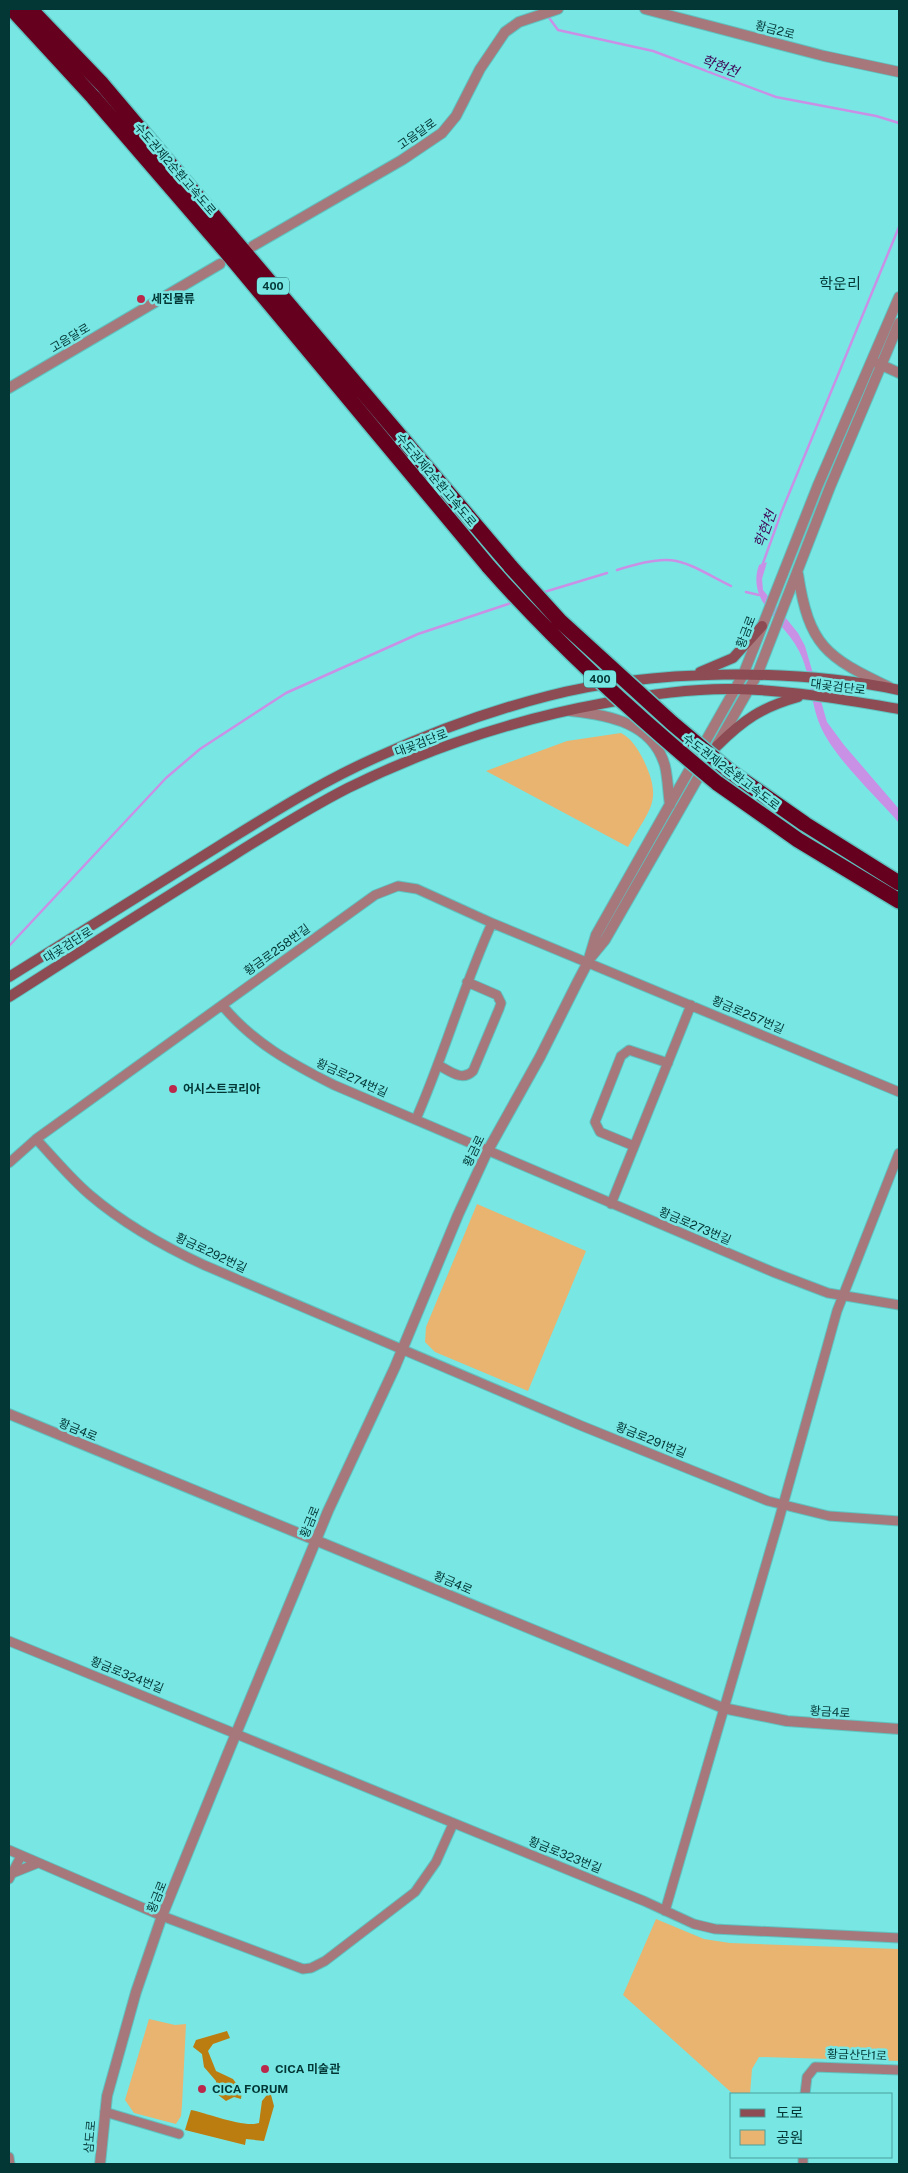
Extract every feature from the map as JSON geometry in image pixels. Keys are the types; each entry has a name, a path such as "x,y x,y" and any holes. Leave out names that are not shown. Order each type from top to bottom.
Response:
{"highway":[{"name":"수도권제2순환고속도로","path":"12,9 93,97 230,256 532,616 667,742 717,783 798,840 899,901"},
{"name":"수도권제2순환고속도로","path":"30,9 102,84 511,567 560,621 672,723 728,770 805,824 899,882"}],"main road":[{"path":"687,677 726,662 753,639 762,626"},
{"name":"대곶검단로","path":"9,977 254,825 374,758 462,724 548,696 595,686 687,677 743,675 786,676 897,690"},
{"name":"대곶검단로","path":"9,997 279,827 346,789 433,751 501,727 565,710 634,698 705,689 749,690 790,697 802,695 899,709"},
{"path":"717,746 748,717 790,697"}],"street":[{"name":"황금2로","path":"645,9 824,56 899,72"},
{"name":"고음달로","path":"253,246 402,160 442,133 456,116 500,37 511,26 556,10"},
{"name":"고음달로","path":"9,388 220,264"},
{"name":"황금로","path":"762,626 782,574 899,297"},
{"name":"황금로","path":"588,962 605,940 757,676 899,324"},
{"path":"871,361 899,372"},
{"path":"798,571 805,612 818,641 829,653 847,666 897,690"},
{"name":"황금로","path":"105,2112 124,2030 162,1916 316,1541 402,1349 436,1265 487,1152 540,1057 588,962 596,935 743,675 753,639"},
{"path":"565,710 595,713 620,719 648,737 656,746 665,766 670,805"},
{"name":"황금로258번길","path":"9,1163 36,1139 375,895 387,889 398,886 412,888 588,962"},
{"path":"416,1119 438,1065 467,982 492,923"},
{"name":"황금로257번길","path":"588,962 899,1092"},
{"path":"438,1065 463,1077 468,1076 473,1071 499,1009 501,1003 497,995 467,982"},
{"name":"황금로274번길","path":"222,1005 243,1030 293,1063 334,1085 416,1119 487,1152"},
{"path":"611,1204 691,1005"},
{"path":"634,1146 600,1132 596,1126 596,1119 621,1056 629,1050 668,1063"},
{"name":"황금로292번길","path":"36,1139 88,1194 155,1240 204,1265 402,1349"},
{"name":"황금로273번길","path":"487,1152 773,1272 842,1297 899,1305"},
{"path":"665,1911 842,1297 899,1152"},
{"name":"황금로291번길","path":"402,1349 582,1426 783,1506 829,1516 899,1521"},
{"name":"황금4로","path":"9,1414 723,1708 787,1721 899,1729"},
{"name":"황금로324번길","path":"9,1641 236,1733"},
{"name":"황금로323번길","path":"236,1733 699,1925 731,1932 899,1938"},
{"path":"9,1850 162,1916 288,1965 303,1969 311,1968 325,1961 415,1892 436,1862 453,1824"},
{"path":"11,1876 21,1856"},
{"path":"11,1876 38,1863"},
{"name":"황금산단1로","path":"806,2093 807,2077 815,2067 899,2070"},
{"path":"105,2112 179,2134"},
{"name":"삼도로","path":"100,2164 105,2112"},
{"path":"9,2156 10,2164"}],"green space":[{"path":"621,733 639,751 649,774 653,796 648,814 628,847 486,771 567,741"},
{"path":"477,1204 586,1251 528,1391 435,1352 425,1342 426,1327"},
{"path":"656,1919 704,1939 730,1943 899,1949 899,2061 759,2057 752,2069 750,2093 732,2093 623,1995"},
{"path":"149,2019 175,2025 186,2024 181,2116 176,2124 134,2113 125,2100"}],"shaded area":[{"path":"767,562 762,579 763,590 798,633 805,646 827,722 844,745 899,809 899,823 856,776 826,737 814,707 806,669 799,651 768,611 758,590 756,578 759,565"},
{"path":"227,2031 230,2038 213,2044 208,2051 216,2071 233,2079 242,2091 241,2099 234,2097 226,2101 217,2094 216,2081 204,2067 202,2054 193,2047 196,2040"},
{"path":"270,2091 274,2106 264,2141 246,2139 245,2145 185,2130 191,2110 244,2124 259,2123 262,2101"}],"waterway":[{"name":"학현천","path":"547,15 558,30 653,51 776,97 876,116 899,123"},
{"name":"학현천","path":"762,566 781,513 899,227"},
{"path":"617,570 652,561 677,561 731,586"},
{"path":"541,593 607,573"},
{"path":"746,592 759,595"},
{"path":"9,946 166,778 200,749 286,693 418,634 514,602"}],"place":[{"name":"세진물류","path":"141,299"},
{"name":"어시스트코리아","path":"173,1089"},
{"name":"CICA 미술관","path":"265,2069"},
{"name":"CICA FORUM","path":"202,2089"}],"district":[{"name":"학운리","path":"840,284"}]}
